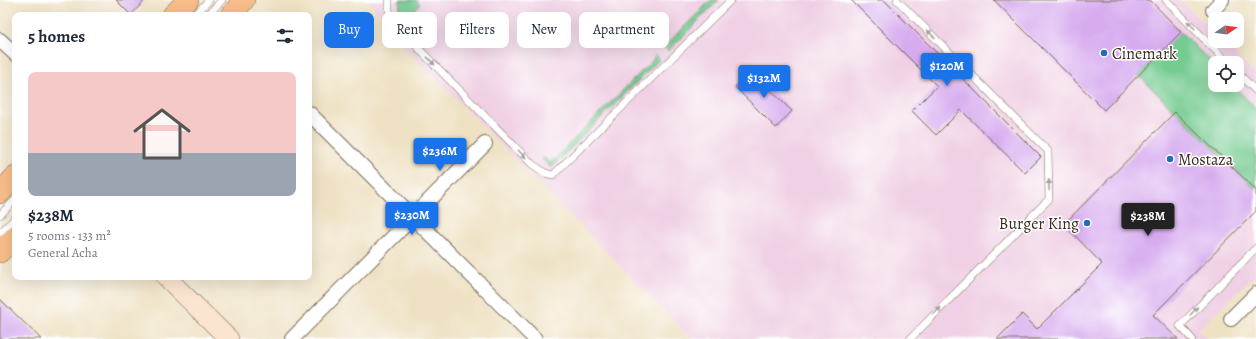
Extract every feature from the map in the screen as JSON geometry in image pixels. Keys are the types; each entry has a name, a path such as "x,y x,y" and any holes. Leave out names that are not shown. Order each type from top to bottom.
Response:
{"main road":[{"path":"177,12 188,0"},
{"path":"234,12 244,0"},
{"path":"0,193 12,180"},
{"path":"0,252 12,240"},
{"path":"169,280 228,339"}],"street":[{"path":"0,40 12,51"},
{"path":"312,116 535,339"},
{"path":"292,339 485,144"},
{"path":"1231,318 1256,294"}],"lane":[{"path":"198,12 209,0"},
{"path":"211,12 222,0"},
{"path":"389,0 389,10 392,18 422,52 532,164 545,173 553,175 731,0"},
{"path":"897,0 1048,151 1049,199 910,339"},
{"path":"1166,0 1221,56"},
{"path":"1244,79 1256,91"},
{"path":"0,215 12,203"},
{"path":"0,233 12,221"},
{"path":"1192,339 1180,326 1256,248"}],"shaded area":[{"path":"369,0 1181,0 1208,27 1208,48 1229,48 1237,56 1208,56 1208,92 1244,92 1244,63 1256,75 1256,274 1198,330 1207,339 692,339 406,48 437,48 437,12 382,12 382,19"}],"green space":[{"path":"400,0 416,0 420,4 412,12 399,12"},
{"path":"711,0 719,0 668,51 665,48 669,48 669,42"},
{"path":"1181,32 1208,59 1208,92 1240,92 1256,108 1256,190 1138,75"},
{"path":"656,55 660,59 551,168 542,159 544,158 550,163 654,59 653,58"}],"building":[{"path":"116,0 145,0 134,12 128,12"},
{"path":"851,0 884,0 1041,157 1025,173 961,110 936,135 912,111 937,86"},
{"name":"Cinemark","path":"994,0 1150,0 1181,32 1104,110"},
{"path":"751,71 792,111 776,128 735,87"},
{"path":"1175,112 1256,190 1256,211 1153,315 1178,339 997,339 1022,314 1037,329 1102,264 1064,224"},
{"path":"0,299 41,339 0,339"}],"place":[{"name":"Cinemark","path":"1104,53"},
{"name":"Mostaza","path":"1170,159"},
{"name":"Burger King","path":"1087,223"}]}
